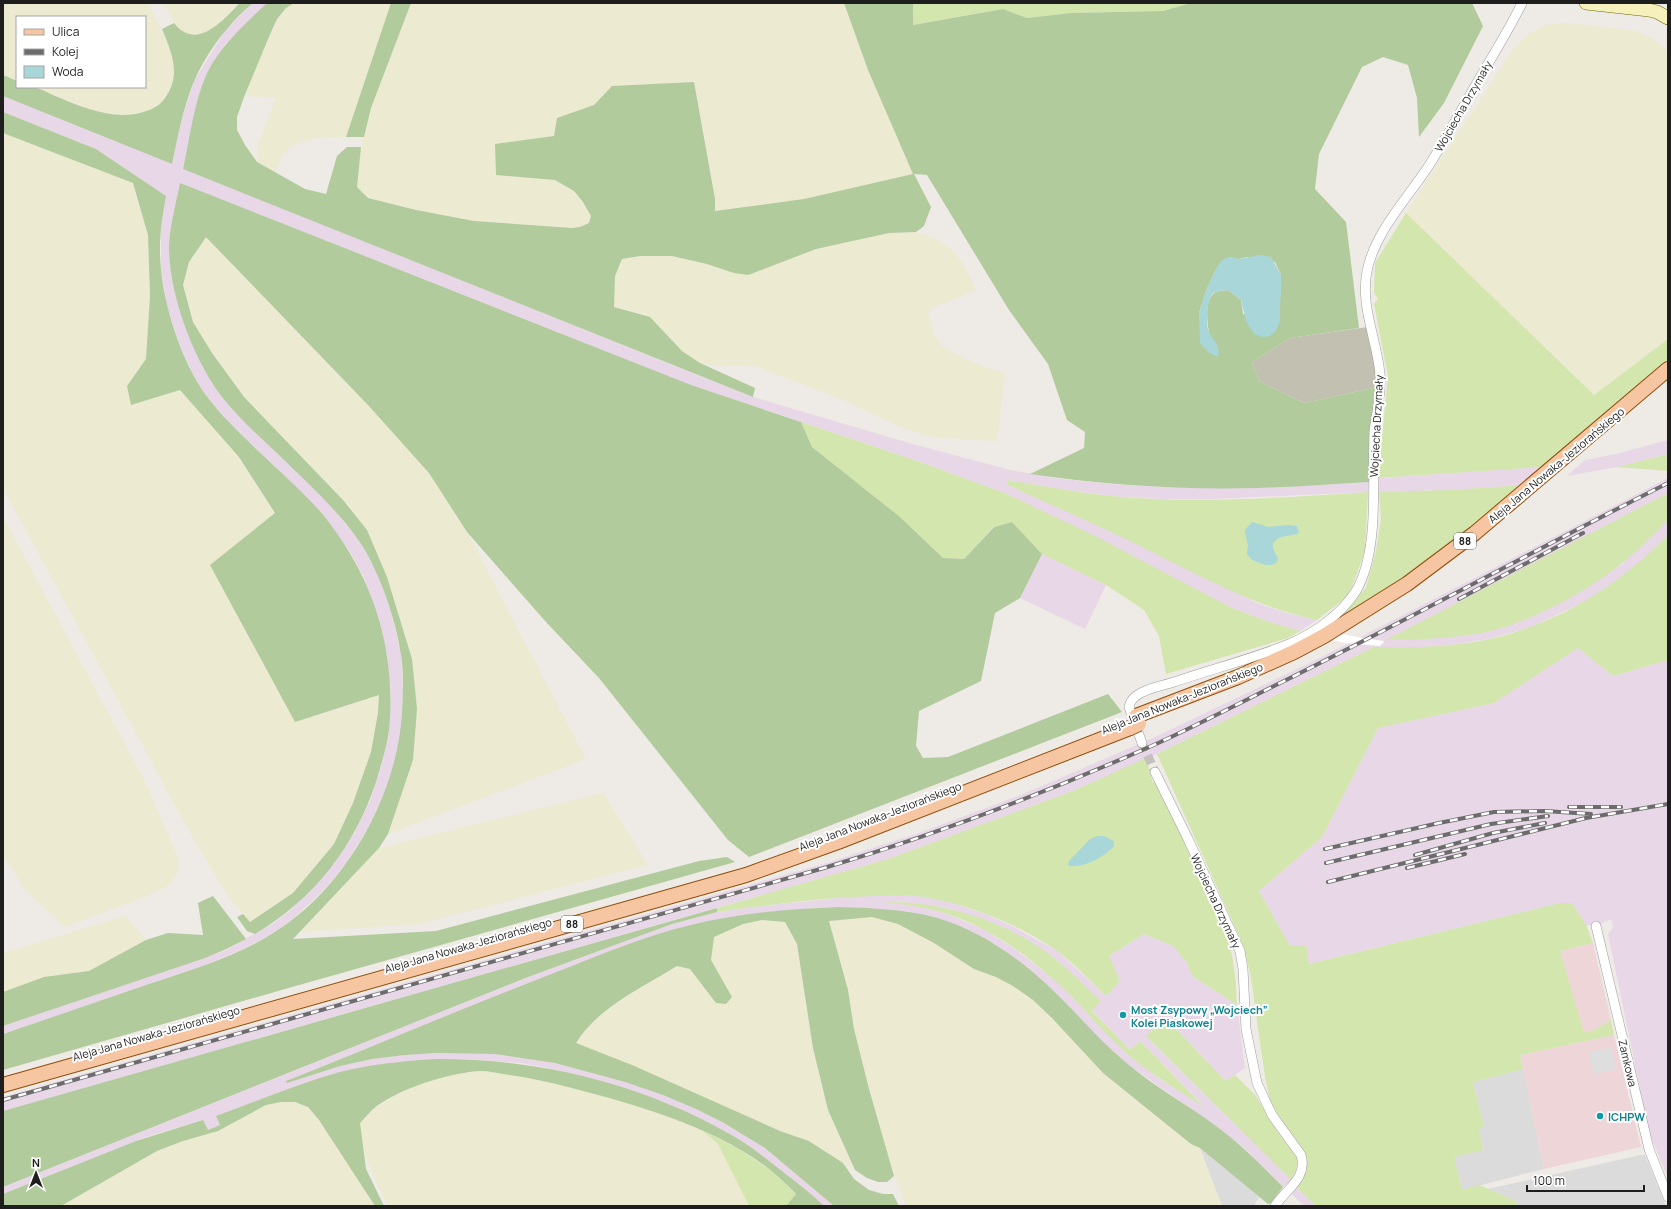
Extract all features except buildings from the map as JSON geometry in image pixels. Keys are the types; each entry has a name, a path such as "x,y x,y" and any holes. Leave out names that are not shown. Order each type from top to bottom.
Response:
{"main road":[{"name":"Aleja Jana Nowaka-Jeziorańskiego","path":"3,1085 746,875 838,842 1133,722 1238,677 1294,652 1324,636 1401,588 1442,560 1475,534 1668,369"},
{"name":"Aleja Jana Nowaka-Jeziorańskiego","path":"3,1077 743,867 1271,672 1330,643 1388,608 1448,566 1481,540 1668,381"}],"street":[{"name":"Wojciecha Drzymały","path":"1142,743 1129,707 1130,703 1136,696 1176,681 1290,644 1327,621 1347,603 1363,577 1370,553 1375,426 1381,383 1380,370 1366,298 1366,277 1370,262 1382,234 1436,154 1522,3"},
{"path":"1586,3 1654,7 1668,18"},
{"name":"Wojciecha Drzymały","path":"1155,772 1240,951 1243,969 1246,1029 1257,1083 1272,1115 1301,1155 1303,1162 1300,1176 1275,1206"},
{"name":"Zamkowa","path":"1596,926 1649,1149 1668,1197"}],"shaded area":[{"path":"3,3 148,3 172,52 175,72 171,88 164,100 152,110 130,115 105,114 83,107 36,88 146,88 146,16 16,16 16,81 3,75"},
{"path":"164,3 240,3 219,24 208,32 196,35 187,34 180,30 174,23"},
{"path":"253,3 267,3 224,46 207,73 198,98 183,168 753,397 909,443 1010,470 1054,478 1111,484 1161,487 1256,488 1369,482 1368,492 1213,499 1160,499 1111,496 1008,480 1008,485 1101,526 1257,603 1290,614 1317,620 1300,631 1269,622 1232,608 1007,494 923,463 691,385 169,246 171,268 178,305 191,340 205,371 244,421 330,505 359,541 377,573 390,609 401,654 403,691 401,734 393,771 382,800 368,828 347,862 326,888 295,917 275,932 243,949 208,964 3,1034 3,1026 224,951 274,923 292,909 335,862 355,832 370,801 383,760 390,721 391,692 387,654 364,577 349,550 322,513 231,424 207,398 193,374 179,343 167,306 161,269 161,226 166,196 96,149 3,112 3,96 172,164 180,126 194,81 226,29"},
{"path":"294,3 391,3 346,137 319,138 305,141 290,147 282,155 276,172 257,162 257,147 276,98 251,97 246,91 277,19 286,8"},
{"path":"411,3 844,3 868,70 914,174 804,199 715,211 715,199 694,82 612,86 594,105 558,118 554,136 495,144 496,175 555,180 574,191 583,202 591,216 589,223 580,227 548,227 474,221 416,210 368,198 357,187 361,147 371,108"},
{"path":"1568,23 1637,31 1656,41 1668,51 1668,339 1594,395 1406,213 1514,48 1528,34 1546,25"},
{"path":"3,133 133,183 148,235 150,296 146,359 127,386 131,405 180,389 239,457 275,513 296,722 379,695 378,713 371,752 353,803 334,844 293,893 250,922 229,898 193,838 3,488"},
{"path":"916,232 936,239 954,252 965,267 976,290 930,309 928,314 935,336 941,345 952,352 982,366 1005,373 997,441 927,436 903,428 836,397 754,366 720,366 700,363 682,351 650,317 614,307 615,276 622,259 640,256 672,256 707,264 734,273 748,275 816,249 889,233"},
{"path":"206,237 368,405 429,473 467,532 586,759 388,834 413,760 412,659 387,577 367,530 343,500 244,397 212,353 193,322 183,285 189,262"},
{"path":"1368,327 1378,387 1304,403 1259,381 1252,362 1290,338"},
{"path":"1668,440 1668,454 1617,467 1567,476 1585,460 1616,454"},
{"path":"1542,467 1525,485 1450,490 1379,492 1378,478"},
{"path":"1668,478 1668,493 1387,640 1449,637 1487,632 1529,618 1565,600 1621,565 1668,520 1668,535 1634,568 1588,600 1531,627 1488,639 1451,645 1410,648 1374,647 1157,754 1073,791 888,859 3,1111 3,1097 830,862 919,833 1023,794 1153,738 1318,659"},
{"path":"3,517 144,780 179,860 178,872 169,885 145,897 65,927 26,891 3,855"},
{"path":"1042,554 1106,585 1085,629 1020,598"},
{"path":"1578,648 1613,676 1668,660 1668,1178 1649,1132 1608,934 1613,927 1611,919 1596,926 1586,925 1578,915 1560,903 1308,964 1290,946 1259,891 1322,837 1378,728 1494,703"},
{"path":"603,793 648,865 418,924 300,932 379,848"},
{"path":"904,895 928,897 985,914 1012,926 1057,951 1106,996 1120,981 1109,956 1144,934 1173,946 1187,963 1192,976 1237,1005 1245,1068 1226,1081 1165,1018 1146,1036 1291,1180 1283,1187 1243,1147 1216,1126 1130,1066 1102,1042 1044,982 1026,966 1001,950 934,917 903,911 838,907 802,909 718,919 531,982 286,1081 372,1059 405,1055 437,1053 495,1054 555,1063 625,1082 663,1095 724,1123 765,1148 834,1206 824,1206 760,1154 736,1138 663,1102 622,1088 553,1069 521,1063 465,1059 436,1059 373,1066 341,1072 288,1089 216,1116 220,1125 208,1130 203,1120 149,1136 3,1194 3,1187 528,977 672,924 717,912 857,896","holes":["889,902 904,902 951,909 984,920 1033,944 1053,957 1101,1001 1092,1010 1130,1050 1140,1041 1203,1105 1162,1081 1127,1054 1053,978 1012,947 983,929 942,912 912,905"]},
{"path":"125,916 146,940 89,971 44,977 3,992 3,953"},
{"path":"872,917 898,924 934,943 974,969 996,977 1013,986 1033,1000 1052,1018 1103,1073 1191,1144 1200,1148 1222,1206 906,1206 888,1156 869,1089 854,1029 848,990 829,921"},
{"path":"762,920 785,922 797,944 813,1048 821,1084 828,1110 855,1170 809,1141 780,1131 576,1043 585,1029 612,1006 677,966 690,969 703,985 732,997 711,960 714,937 743,924"},
{"path":"1593,943 1611,1020 1592,1031 1584,1033 1560,951"},
{"path":"1614,1035 1641,1147 1544,1169 1520,1055"},
{"path":"1611,1047 1616,1069 1594,1074 1588,1053"},
{"path":"1523,1069 1544,1169 1462,1190 1454,1157 1483,1149 1479,1129 1484,1127 1473,1082"},
{"path":"483,1071 532,1077 582,1090 648,1109 702,1130 718,1144 749,1206 388,1206 368,1163 359,1123 373,1109 395,1096 421,1084 455,1074"},
{"path":"281,1102 295,1102 308,1107 319,1120 375,1206 61,1206 157,1151 183,1141 218,1131 266,1105"},
{"path":"1200,1148 1260,1197 1255,1203 1256,1206 1222,1206"},
{"path":"1645,1155 1666,1206 1518,1206 1514,1200 1488,1189"},
{"path":"1296,1187 1316,1206 1304,1206 1291,1193"}],"green space":[{"path":"240,3 253,3 223,33 200,70 186,104 172,164 3,96 3,75 16,81 16,88 38,88 76,104 107,114 129,115 140,113 159,105 165,99 171,86 174,70 173,62 169,45 162,29 174,23 183,31 192,34 201,34 218,24"},
{"path":"267,3 294,3 286,8 277,19 237,117 237,130 257,162 305,189 326,194 337,156 347,147 361,147 357,187 368,198 416,210 474,221 572,228 580,227 589,223 591,216 583,202 574,191 555,180 496,175 495,144 554,136 557,118 594,105 612,86 694,82 715,199 715,211 804,199 913,174 868,70 844,3 913,3 913,25 1003,9 1027,18 1072,13 1163,11 1191,3 1472,3 1483,26 1444,103 1419,137 1417,98 1408,65 1383,57 1362,67 1319,154 1315,189 1346,222 1359,328 1290,338 1252,362 1259,381 1304,403 1378,387 1371,434 1369,482 1271,488 1200,488 1115,484 1030,474 1084,448 1085,432 1067,420 1048,364 1009,310 927,175 914,174 931,207 924,226 916,232 889,233 816,249 748,275 734,273 707,264 672,256 640,256 622,259 615,276 614,307 650,317 682,351 700,363 755,388 753,397 183,169 199,96 207,73 226,44","holes":["1229,257 1239,259 1247,257 1275,262 1281,275 1279,324 1243,314 1241,300 1228,290 1216,292 1210,298 1207,318 1209,332 1199,313 1206,291 1216,269"]},
{"path":"391,3 411,3 371,108 364,137 346,137"},
{"path":"913,3 1191,3 1163,11 1072,13 1027,18 1003,9 912,25"},
{"path":"3,112 96,149 166,196 160,241 163,286 167,306 180,346 198,383 208,398 229,422 320,511 350,553 371,597 379,620 389,669 390,719 383,759 367,805 357,828 330,869 296,904 255,934 247,931 237,917 243,914 250,922 293,893 334,844 353,803 371,752 378,713 379,695 295,722 210,565 275,513 239,457 180,390 131,405 127,386 146,359 150,296 148,235 133,183 3,133"},
{"path":"180,183 691,385 801,422 812,447 900,517 943,558 964,559 994,527 1012,522 1042,554 1020,598 995,613 981,681 919,711 916,746 923,758 948,757 1108,694 1122,712 749,857 728,840 599,678 546,622 467,532 429,473 368,405 206,237 189,262 183,285 193,322 212,353 244,397 343,500 367,530 387,577 412,659 417,709 413,760 388,834 379,848 293,939 436,931 699,861 727,857 735,862 3,1070 3,1034 230,955 261,941 301,913 324,890 345,865 363,837 378,807 390,776 398,744 403,699 402,662 399,641 391,611 373,566 359,541 341,518 311,486 248,426 219,393 209,378 191,342 178,304 170,265 169,246"},
{"path":"1406,213 1594,395 1668,339 1668,363 1542,467 1378,478 1388,376 1374,304 1378,299 1374,293 1375,263"},
{"path":"801,422 923,463 1007,494 1095,536 1232,608 1269,622 1300,631 1288,638 1166,674 1159,636 1144,610 1106,585 1042,554 1012,522 993,527 964,559 943,558 900,517 812,447"},
{"path":"1668,454 1668,471 1617,467 1661,456"},
{"path":"1008,480 1110,496 1175,500 1272,498 1368,492 1365,551 1349,595 1317,620 1272,607 1230,590 1112,532 1008,485"},
{"path":"1525,485 1415,572 1329,627 1366,588 1376,551 1381,519 1379,492 1450,490"},
{"path":"1668,493 1668,520 1621,564 1592,585 1557,605 1539,614 1503,628 1486,632 1424,639 1386,640"},
{"path":"1668,535 1668,660 1613,676 1578,648 1494,703 1378,728 1322,837 1259,891 1290,946 1306,945 1309,964 1560,903 1572,903 1586,925 1593,943 1560,951 1584,1032 1592,1031 1611,1020 1614,1035 1520,1055 1523,1069 1473,1082 1484,1127 1479,1129 1483,1150 1454,1157 1462,1190 1479,1185 1514,1200 1518,1206 1316,1206 1296,1187 1307,1170 1307,1160 1295,1138 1281,1121 1270,1099 1265,1077 1251,978 1244,947 1157,754 1374,647 1431,647 1481,641 1541,623 1569,610 1621,577"},
{"path":"1146,758 1153,783 1156,781 1226,933 1234,969 1237,1005 1192,976 1187,963 1173,946 1144,934 1109,956 1120,981 1106,996 1070,961 1028,933 979,911 923,897 837,898 717,912 717,908 888,859 1073,791"},
{"path":"213,896 246,939 205,958 3,1026 3,992 44,977 89,971 146,940 168,933 203,935 198,903"},
{"path":"885,902 929,905 974,916 995,924 1036,945 1060,963 1101,1001 1092,1011 1130,1050 1140,1041 1204,1107 1164,1082 1127,1054 1052,978 1014,948 1000,939 971,923 941,912"},
{"path":"838,907 874,908 934,917 964,928 1005,951 1043,981 1129,1065 1234,1140 1283,1187 1271,1203 1268,1204 1200,1148 1191,1144 1103,1073 1052,1018 1033,1000 1013,986 996,977 974,969 934,943 898,924 872,917 829,921 848,990 854,1029 869,1089 894,1176 887,1182 878,1182 867,1178 855,1170 828,1110 813,1048 797,944 785,922 762,920 743,924 714,937 711,960 732,997 726,1004 716,1003 690,969 677,966 608,1009 585,1030 576,1043 632,1065 780,1131 809,1141 843,1163 854,1179 869,1190 883,1194 893,1194 899,1206 834,1206 765,1148 724,1123 663,1095 625,1082 555,1063 495,1054 437,1053 405,1055 372,1059 340,1066 287,1083 286,1081 619,947 655,935 727,917 783,910"},
{"path":"717,908 717,912 672,924 528,977 3,1187 3,1111"},
{"path":"1165,1018 1226,1081 1235,1075 1256,1096 1277,1131 1298,1159 1296,1170 1291,1180 1146,1036"},
{"path":"436,1059 514,1063 591,1078 629,1089 701,1119 742,1141 802,1186 824,1206 786,1206 796,1194 769,1169 748,1154 725,1141 675,1119 623,1102 563,1086 529,1078 482,1071 440,1078 409,1089 382,1102 360,1123 366,1169 384,1206 375,1206 319,1120 308,1107 295,1102 281,1102 266,1105 218,1131 183,1141 157,1151 61,1206 3,1206 3,1194 136,1141 203,1120 208,1130 220,1125 216,1116 308,1082 340,1072 364,1067"},
{"path":"702,1130 737,1148 769,1169 796,1194 786,1206 749,1206 718,1144"}],"water":[{"path":"1261,255 1271,257 1281,275 1279,324 1275,332 1270,336 1263,337 1254,334 1246,321 1241,300 1228,290 1213,293 1209,301 1207,324 1209,332 1219,349 1218,357 1208,352 1200,343 1199,313 1206,291 1216,269 1222,260 1229,257 1239,259"},
{"path":"1252,522 1268,527 1288,525 1297,526 1299,533 1277,539 1274,542 1273,548 1278,557 1277,562 1271,565 1262,564 1251,559 1247,554 1248,545 1245,530"},
{"path":"1098,836 1104,836 1114,841 1114,846 1105,854 1093,861 1081,865 1069,866 1069,861 1090,839"}],"pier":[{"path":"1311,627 1384,642 1380,646 1345,643 1304,633"}],"tunnel":[{"path":"1142,743 1155,772"}],"railway":[{"path":"3,1100 824,868 909,841 992,811 1075,779 1185,730 1370,638 1668,483"},
{"path":"1459,599 1583,533"},
{"path":"1328,882 1586,818 1668,804"},
{"path":"1569,807 1621,807"},
{"path":"1325,849 1494,812 1545,811 1591,814"},
{"path":"1326,863 1491,824 1548,816"},
{"path":"1415,855 1493,833 1545,823"},
{"path":"1407,868 1465,854"}],"place":[{"name":"Most Zsypowy „Wojciech” Kolei Piaskowej","path":"1123,1015"},
{"name":"ICHPW","path":"1600,1116"}]}
